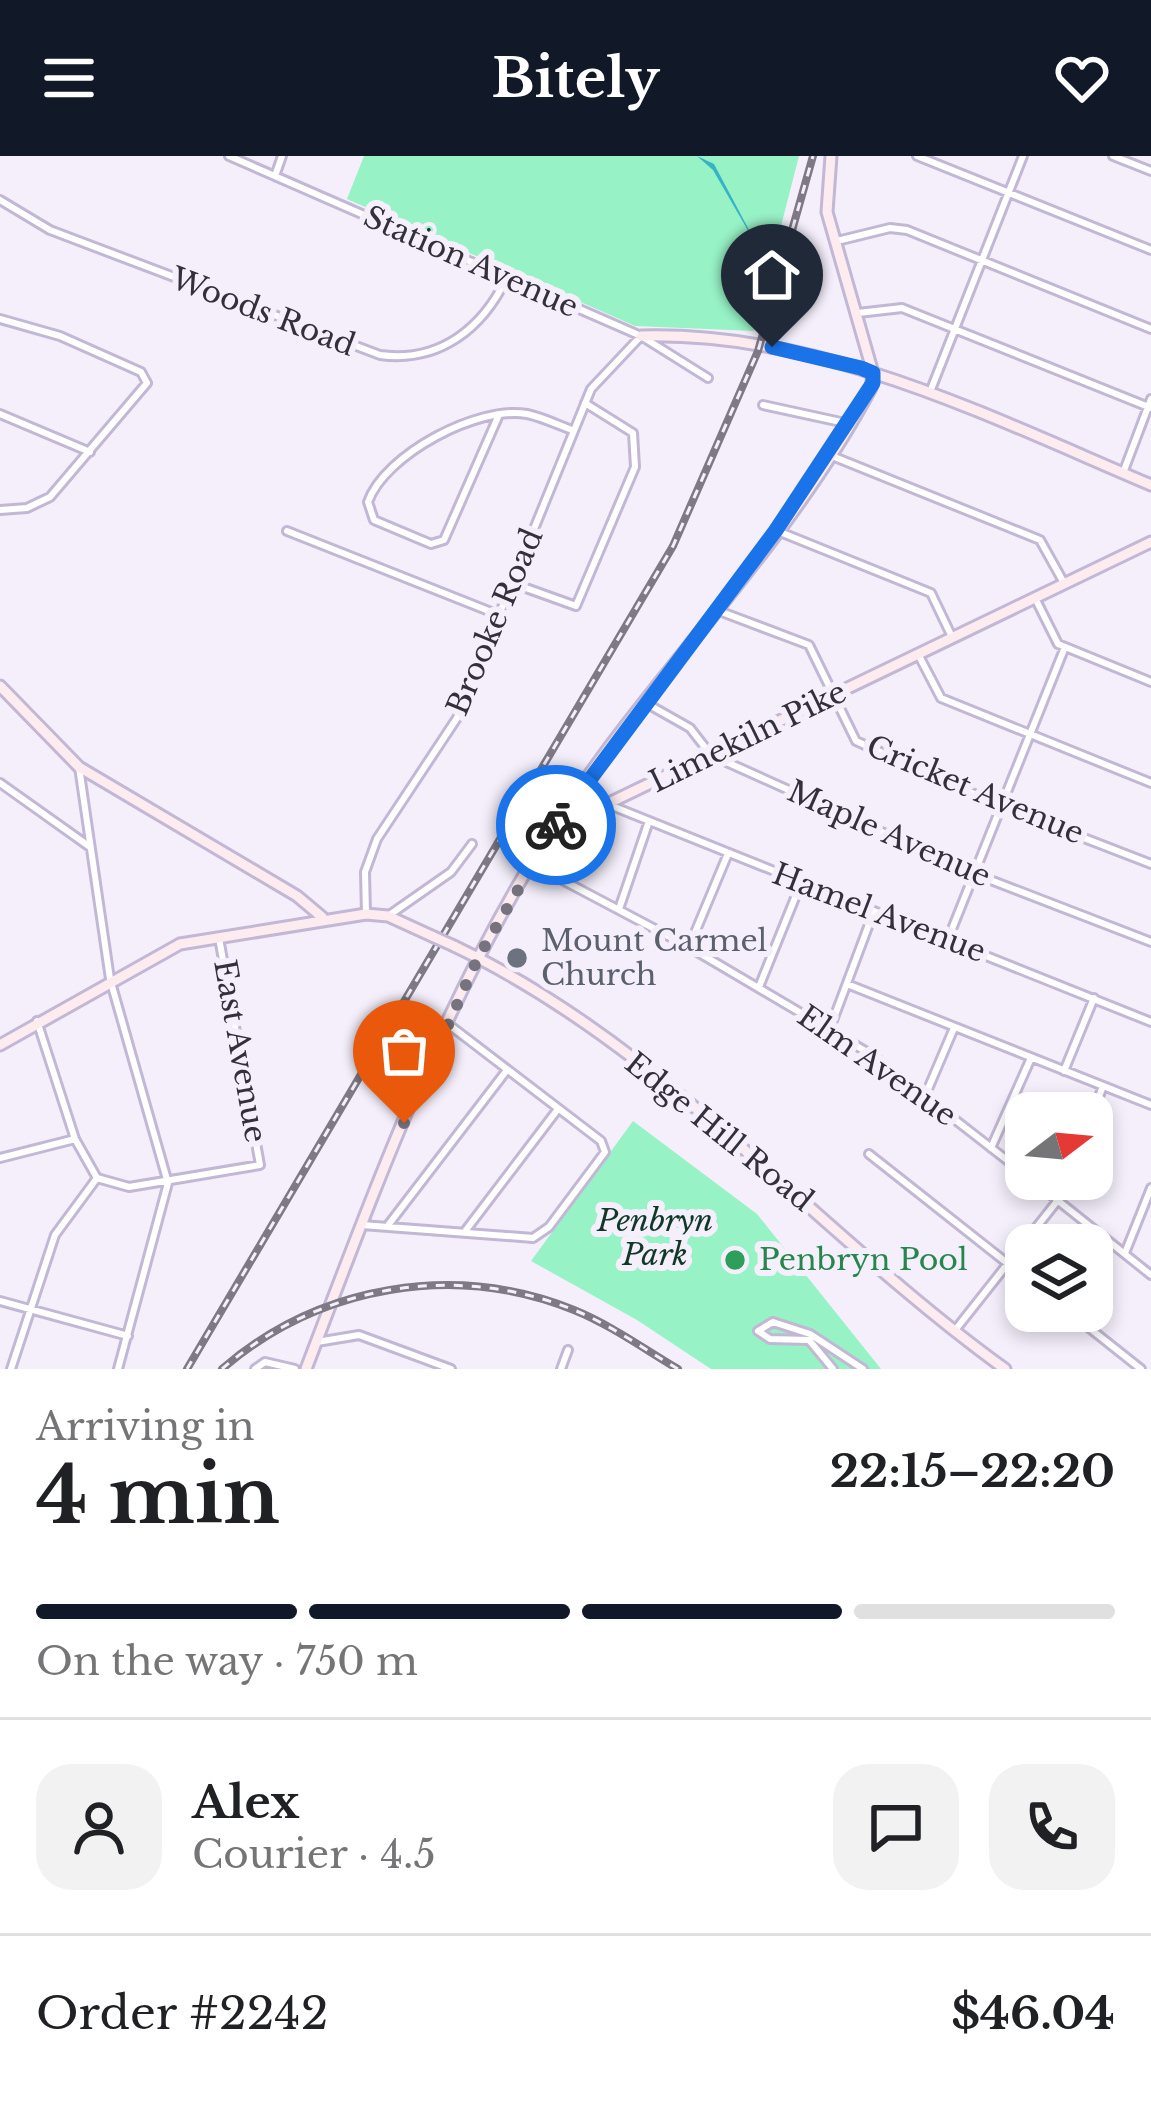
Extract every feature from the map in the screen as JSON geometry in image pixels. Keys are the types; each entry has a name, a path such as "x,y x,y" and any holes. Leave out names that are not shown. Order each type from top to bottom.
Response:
{"main road":[{"path":"543,845 644,702 776,530 871,388 873,373 826,210 831,156"},
{"path":"844,362 858,353 854,315"},
{"path":"641,336 724,339 844,362 1151,484"},
{"name":"Limekiln Pike","path":"306,1369 448,1024 478,958 543,845 608,804 1064,583 1150,547"},
{"path":"0,686 80,767 297,896 322,917"},
{"path":"0,1045 110,979 180,944 322,917 388,916 478,958"},
{"path":"456,947 491,936"},
{"name":"Edge Hill Road","path":"478,958 550,995 784,1181 954,1332 1005,1369"}],"street":[{"name":"Station Avenue","path":"229,156 641,336 708,378"},
{"path":"275,176 282,156"},
{"path":"917,156 1151,250"},
{"path":"929,395 1023,156"},
{"path":"1113,156 1151,171"},
{"name":"Woods Road","path":"0,200 50,230 230,302 389,356 431,351 462,337 491,309 507,277"},
{"path":"833,242 899,228 1151,329"},
{"path":"854,315 896,306 1150,404 1123,473"},
{"path":"0,319 60,336 146,378 144,390 50,497 20,510 0,510"},
{"name":"Brooke Road","path":"366,914 364,886 372,850 457,718 585,403 605,369 641,336"},
{"path":"512,583 576,606 635,467 633,433 585,403"},
{"path":"763,405 850,424"},
{"path":"0,414 90,452"},
{"path":"498,417 444,540 423,542 379,524 370,513 375,486 416,445 498,417 527,414 573,431"},
{"path":"829,454 1040,540 1064,583"},
{"path":"776,530 931,593 952,637"},
{"path":"287,531 502,616"},
{"path":"1035,598 1065,647 1151,682"},
{"name":"Cricket Avenue","path":"716,610 809,645 856,742 1001,806 1151,864"},
{"path":"949,938 1065,647"},
{"path":"918,655 941,698 1151,783"},
{"name":"Maple Avenue","path":"644,702 690,728 711,755 975,874 1151,942"},
{"path":"80,767 110,979 168,1183 118,1369"},
{"path":"0,783 90,847"},
{"path":"0,800 8,791"},
{"name":"Hamel Avenue","path":"608,804 1150,1020"},
{"path":"619,909 649,821"},
{"path":"388,916 451,872 472,844"},
{"path":"689,947 727,855"},
{"name":"Elm Avenue","path":"532,865 689,947 829,1030 926,1096 1005,1159"},
{"path":"759,987 801,883"},
{"path":"829,1030 874,911"},
{"name":"East Avenue","path":"168,1183 260,1165 219,938"},
{"path":"847,984 1151,1105"},
{"path":"1064,1071 1094,998"},
{"path":"37,1021 75,1139 97,1178 128,1187 168,1183"},
{"path":"362,1225 527,1239 549,1227 603,1156 601,1141 448,1024"},
{"path":"926,1096 954,1028"},
{"path":"991,1148 1031,1058"},
{"path":"387,1226 507,1070"},
{"path":"1101,1092 1103,1086"},
{"path":"465,1231 558,1109"},
{"path":"0,1158 75,1139"},
{"path":"869,1154 1005,1261"},
{"path":"11,1369 55,1235 97,1178"},
{"path":"1125,1253 1151,1188"},
{"path":"1040,1224 1058,1200"},
{"name":"Elm Avenue","path":"1058,1200 1151,1274"},
{"path":"954,1332 1005,1269"},
{"path":"0,1301 128,1336"},
{"path":"833,1369 809,1340 770,1339 758,1331 772,1322 810,1334 862,1369"},
{"path":"1094,1332 1141,1369"},
{"path":"316,1342 358,1335 451,1369"},
{"path":"561,1369 568,1350"},
{"path":"255,1369 265,1362 295,1369"}],"green space":[{"path":"364,156 799,156 754,331 635,326 347,199"},
{"name":"Penbryn Park","path":"633,1121 757,1214 881,1369 711,1369 637,1320 531,1261"}],"water":[{"path":"697,156 714,164 765,260 713,170"}],"railway":[{"path":"187,1369 673,546 758,351 813,156"},
{"path":"222,1369 260,1340 301,1318 345,1301 436,1285 529,1295 574,1310 678,1369"}],"way so far":[{"path":"404,1123 478,958 556,825"}],"place":[{"name":"Mount Carmel Church","path":"517,958"},
{"name":"Penbryn Pool","path":"735,1260"}],"route":[{"path":"556,825 776,530 873,383 873,373 861,368 814,353 772,347"}]}
